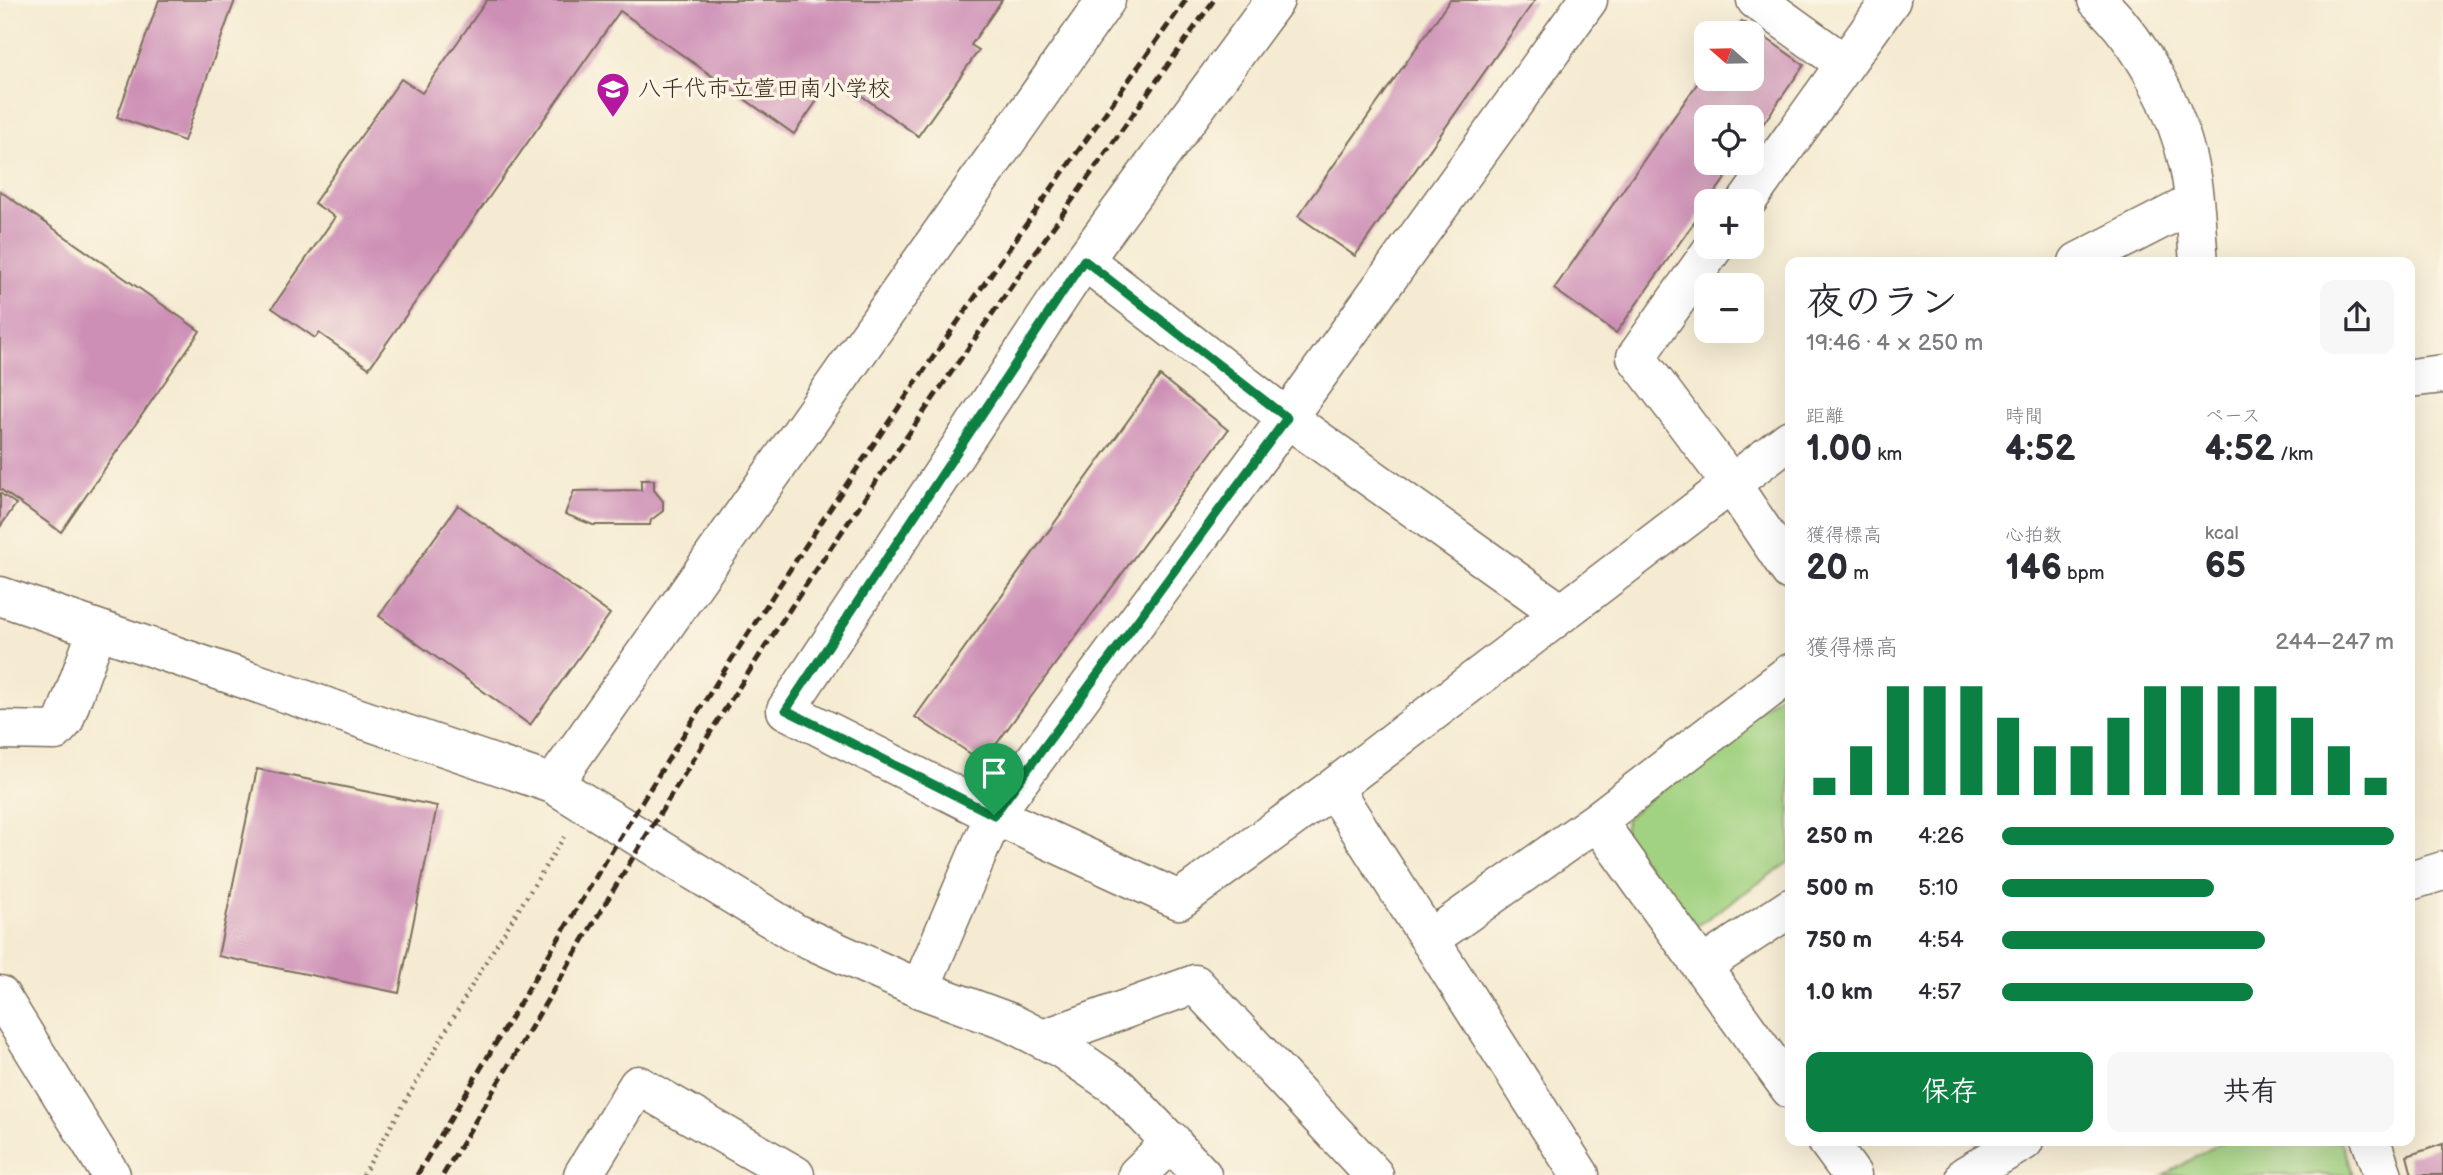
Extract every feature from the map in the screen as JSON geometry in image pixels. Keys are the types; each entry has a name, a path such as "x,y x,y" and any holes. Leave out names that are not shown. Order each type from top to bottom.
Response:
{"street":[{"path":"553,784 1106,0"},
{"path":"1275,0 1084,260 786,710 994,815 1179,900 1333,788 1785,443"},
{"path":"920,989 994,815 1287,418 1588,0"},
{"path":"1756,0 1845,64"},
{"path":"1756,189 1891,0"},
{"path":"2097,0 2137,43 2158,80 2190,167 2198,257"},
{"path":"2088,257 2193,203"},
{"path":"1705,259 1636,356 1730,482 1785,564"},
{"path":"1084,260 1287,418 1561,612"},
{"path":"2415,377 2443,374"},
{"path":"0,596 471,753 553,784 795,933 920,989 1009,1022 1043,1039 1119,1088 1202,1175"},
{"path":"0,730 55,731 64,721 97,630"},
{"path":"1430,939 1597,821 1785,677"},
{"path":"1333,788 1580,1175"},
{"path":"1597,821 1785,1082"},
{"path":"2415,879 2443,871"},
{"path":"1702,966 1785,911"},
{"path":"1043,1039 1195,984 1374,1175"},
{"path":"0,995 111,1175"},
{"path":"583,1175 638,1085 795,1175"},
{"path":"1137,1175 1172,1141"},
{"path":"1831,1146 1852,1175"},
{"path":"1966,1175 2015,1146"},
{"path":"2373,1146 2383,1175"}],"path":[{"path":"363,1175 482,968 585,803"}],"green space":[{"path":"1785,690 1785,864 1694,928 1624,835 1626,818"},
{"path":"2215,1146 2343,1146 2353,1175 2164,1175"}],"building":[{"path":"159,0 235,0 184,141 117,117"},
{"path":"487,0 1002,0 971,45 979,50 918,136 834,76 794,134 620,11 369,368 319,333 315,338 272,308 335,217 314,203 401,79 422,93"},
{"path":"1450,0 1535,0 1355,256 1298,216"},
{"path":"1764,37 1804,65 1764,123 1764,105 1694,105 1694,175 1728,175 1718,189 1694,189 1694,222 1616,333 1554,289 1694,88 1694,91 1764,91"},
{"path":"0,191 200,331 61,532 0,489"},
{"path":"1160,376 1228,430 983,762 915,717"},
{"path":"641,480 654,480 654,490 663,501 663,511 651,520 650,525 593,525 565,514 574,491 641,490"},
{"path":"0,493 16,504 0,527"},
{"path":"458,505 610,614 530,725 379,616"},
{"path":"257,769 437,806 399,993 218,956"},
{"path":"2443,1144 2443,1175 2412,1175 2407,1156"}],"railway":[{"path":"417,1175 636,812 772,597 924,371 1186,0"},
{"path":"443,1175 657,819 790,609 947,379 1214,0"}],"place":[{"name":"八千代市立萱田南小学校","path":"613,119"}],"route":[{"path":"1084,260 1287,418 994,815 786,710 1084,260"}]}
